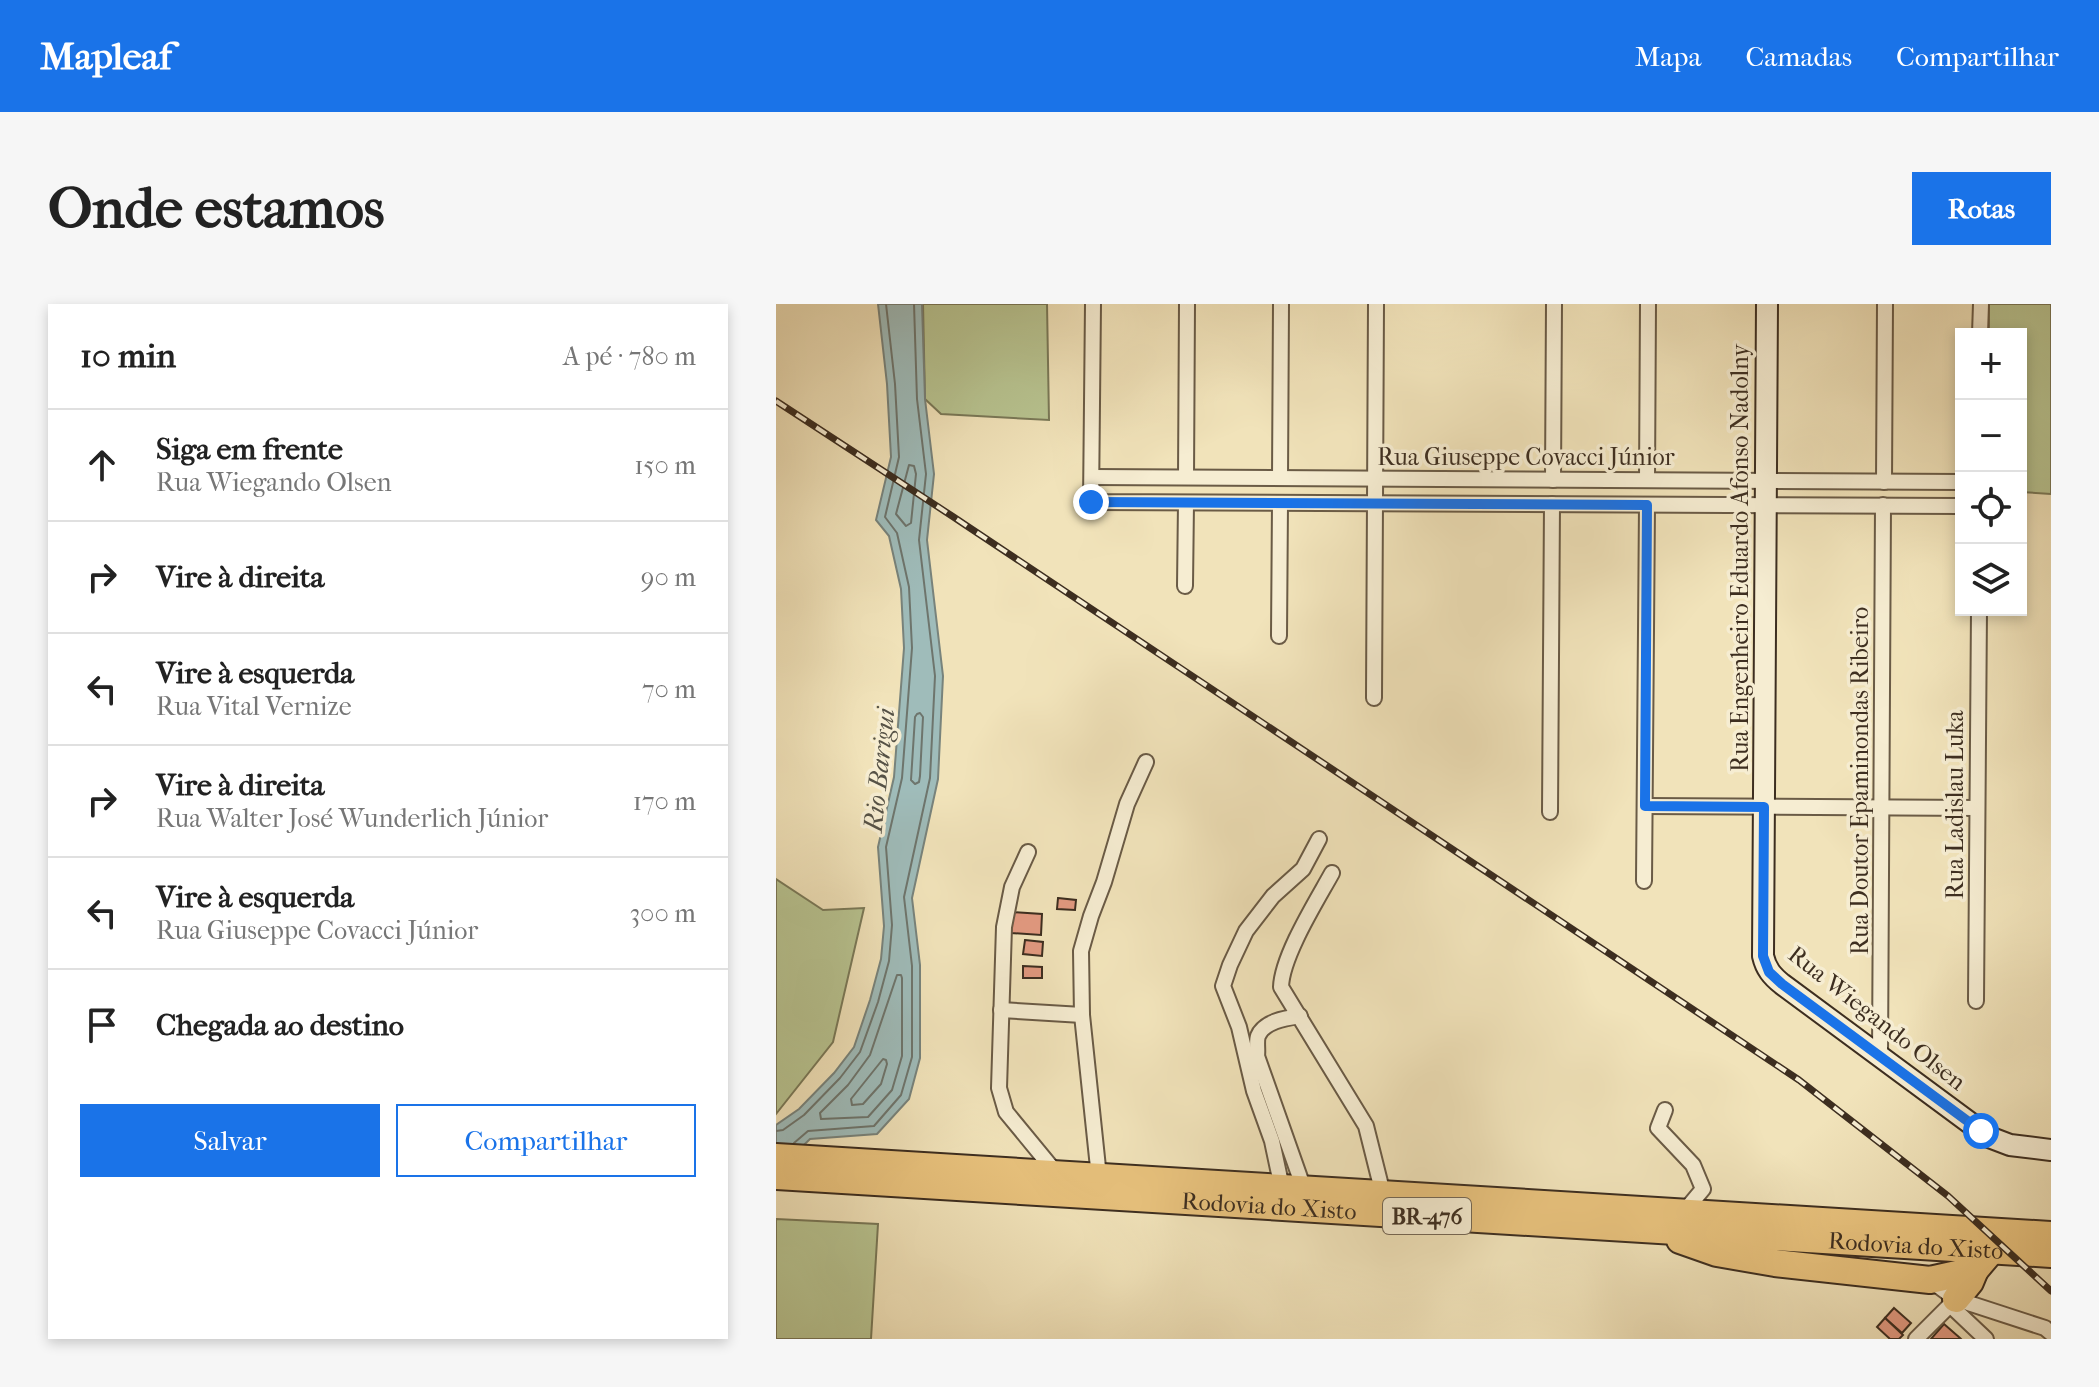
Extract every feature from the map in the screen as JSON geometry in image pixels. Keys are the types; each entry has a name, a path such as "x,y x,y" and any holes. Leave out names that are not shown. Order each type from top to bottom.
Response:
{"highway":[{"name":"Rodovia do Xisto","path":"776,1157 807,1168 1646,1229 1983,1260 2051,1254"},
{"name":"Rodovia do Xisto","path":"776,1176 807,1168 1058,1174 2051,1235"},
{"path":"1646,1229 1717,1253 1760,1261 1930,1280 1983,1260"},
{"path":"1953,1302 1983,1260"}],"street":[{"path":"1092,477 1093,304"},
{"path":"1186,477 1187,304"},
{"path":"1280,478 1281,304"},
{"path":"1374,698 1376,304"},
{"path":"1553,480 1554,304"},
{"path":"1647,480 1648,304"},
{"name":"Rua Engenheiro Eduardo Afonso Nadolny","path":"1763,956 1767,304"},
{"path":"1884,482 1885,304"},
{"path":"1980,328 1981,304"},
{"name":"Rua Giuseppe Covacci Júnior","path":"1955,482 1092,477 1091,502 1955,506"},
{"path":"1185,586 1186,503"},
{"path":"1279,636 1280,503"},
{"path":"1550,812 1552,504"},
{"path":"1644,881 1647,505"},
{"name":"Rua Doutor Epaminondas Ribeiro","path":"1880,1057 1883,505"},
{"name":"Rua Ladislau Luka","path":"1976,1001 1979,616"},
{"path":"1099,1177 1082,1015 1081,951 1127,804 1146,762"},
{"path":"1645,806 1977,808"},
{"path":"1293,1189 1254,1091 1239,1027 1223,986 1246,931 1273,896 1303,869 1319,839"},
{"path":"1028,852 1012,887 1004,927 999,1088 1006,1112 1058,1174"},
{"path":"1332,873 1282,972 1281,987 1366,1126 1383,1194"},
{"name":"Rua Wiegando Olsen","path":"1763,956 1775,979 1981,1131 1999,1142 2022,1148 2051,1150"},
{"path":"1001,1010 1082,1015"},
{"path":"1293,1189 1257,1056 1258,1036 1264,1029 1276,1021 1300,1016"},
{"path":"1665,1110 1658,1128 1693,1165 1703,1189 1683,1213"},
{"path":"1930,1280 1986,1339"},
{"path":"1953,1302 2045,1328 2051,1333"},
{"path":"1916,1339 1953,1302"}],"green space":[{"path":"923,304 1047,304 1049,420 941,414 925,399"},
{"path":"1989,304 2051,304 2051,494 2027,492 2027,328 1989,328"},
{"path":"776,879 823,910 864,908 833,1042 776,1114"},
{"path":"776,1219 878,1224 871,1339 776,1339"}],"water":[{"path":"878,304 922,304 925,399 934,474 927,540 943,676 938,779 912,898 920,965 920,1058 909,1099 877,1134 810,1139 776,1172 776,1125 799,1109 854,1047 881,959 884,926 878,847 894,777 904,648 901,589 889,536 876,520 891,457"}],"building":[{"path":"1058,898 1076,900 1075,910 1057,909"},
{"path":"1012,912 1042,914 1041,935 1011,933"},
{"path":"1025,940 1043,942 1042,956 1023,954"},
{"path":"1023,966 1042,967 1042,978 1023,978"},
{"path":"1894,1308 1911,1323 1902,1333 1885,1318"},
{"path":"1885,1318 1903,1335 1899,1339 1890,1339 1877,1327"},
{"path":"1944,1324 1960,1338 1961,1339 1931,1339"}],"railway":[{"path":"776,401 1799,1080 1948,1196 2051,1291"}],"route":[{"path":"1091,502 1647,505 1645,806 1764,807 1763,956 1769,972 1981,1131"}],"water label":[{"name":"Rio Barigui","path":"879,770"}]}
